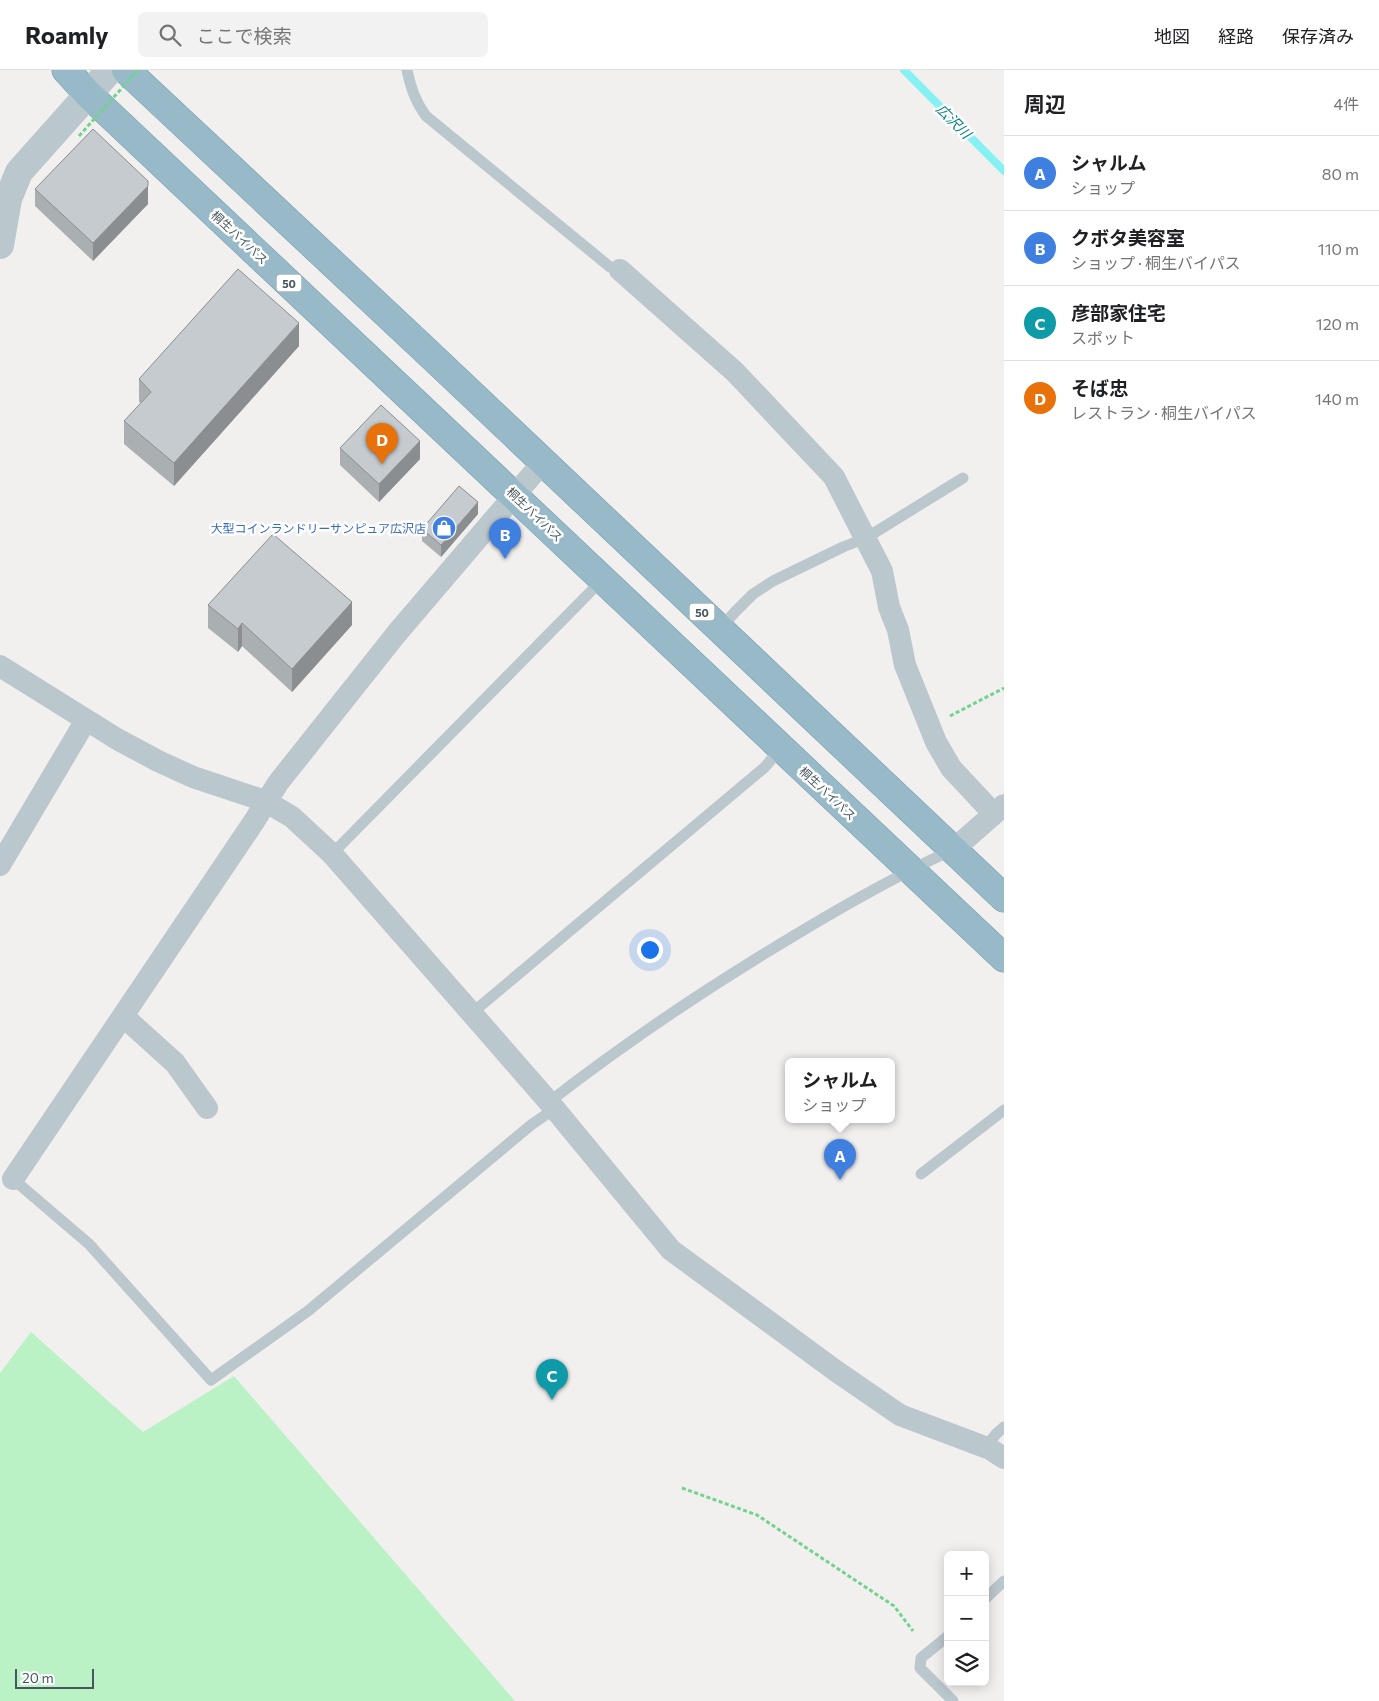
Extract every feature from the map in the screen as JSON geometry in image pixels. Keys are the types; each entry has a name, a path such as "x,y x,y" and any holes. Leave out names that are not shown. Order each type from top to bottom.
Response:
{"highway":[{"name":"桐生バイパス","path":"66,70 88,94 515,495 780,749 911,869 1004,958"},
{"name":"50","path":"126,70 1004,898"}],"street":[{"path":"0,245 8,200 19,172 110,70"},
{"path":"620,270 735,372 834,477 882,571 889,607 898,630 905,665 936,742 951,768 999,809 953,850"},
{"path":"13,1179 278,783 397,633 543,462"},
{"path":"0,666 117,739 176,769 265,802 292,817 332,854 472,1013 671,1250 836,1371 900,1415 994,1453"},
{"path":"0,865 86,720"},
{"path":"123,1016 175,1064 207,1108"}],"lane":[{"path":"407,70 412,92 426,116 610,267 620,270"},
{"path":"720,629 734,612 754,594 773,581 866,538 962,478"},
{"path":"332,854 603,579"},
{"path":"472,1013 765,767 780,749"},
{"path":"13,1179 89,1244 211,1380 308,1311 523,1132 596,1065 702,993 807,928 911,869 953,850"},
{"path":"922,1174 1004,1110"},
{"path":"994,1453 996,1434 1004,1427"},
{"path":"989,1596 1004,1581"},
{"path":"944,1639 922,1658 920,1668 953,1701"}],"path":[{"path":"79,136 138,70"},
{"path":"930,727 1004,688"},
{"path":"682,1488 757,1515 894,1606 913,1631"}],"green space":[{"path":"31,1332 143,1432 234,1376 515,1701 0,1701 0,1373"}],"building":[{"path":"93,129 148,181 148,186 93,243 35,189"},
{"path":"238,269 299,323 174,463 124,421 151,392 139,379"},
{"path":"381,405 420,441 379,484 340,448"},
{"path":"459,486 478,502 441,545 422,529"},
{"path":"273,534 352,602 292,669 242,623 238,629 208,605"}],"waterway":[{"name":"広沢川","path":"904,70 1004,171"}],"place":[{"name":"そば忠","path":"382,464"},
{"name":"大型コインランドリーサンピュア広沢店","path":"444,528"},
{"name":"クボタ美容室","path":"505,559"},
{"name":"シャルム","path":"840,1180"},
{"name":"彦部家住宅","path":"552,1400"}]}
